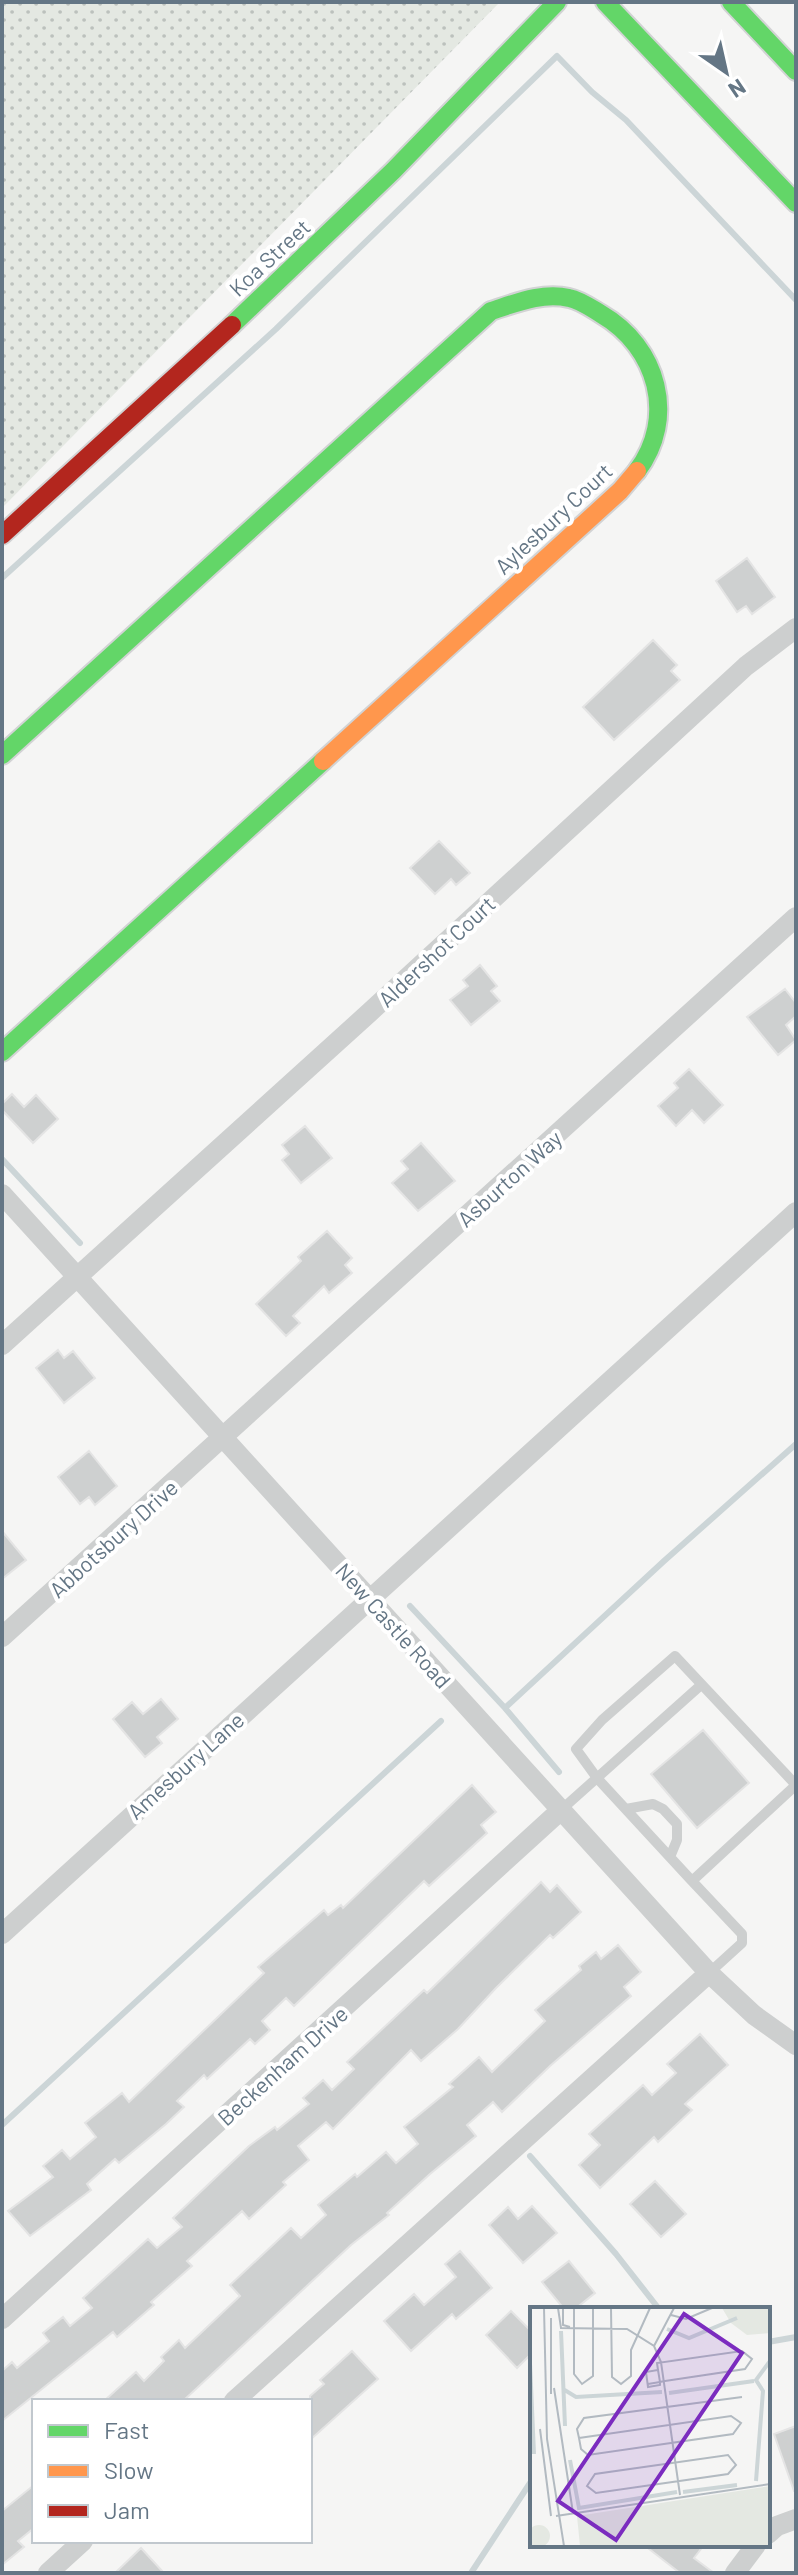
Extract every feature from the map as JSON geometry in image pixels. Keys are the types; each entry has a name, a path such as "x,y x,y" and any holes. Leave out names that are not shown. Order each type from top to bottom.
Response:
{"main road":[{"name":"Koa Street","path":"2,535 186,367 393,171 557,2"},
{"path":"605,2 796,203"},
{"path":"731,2 796,71"},
{"name":"Aylesbury Court","path":"2,755 491,311 536,297 570,298 617,320 644,353 659,388 656,436 640,466 620,491 2,1052"}],"street":[{"name":"Aldershot Court","path":"77,1277 746,666 796,628"},
{"name":"Asburton Way","path":"223,1439 796,917"},
{"name":"New Castle Road","path":"2,1194 709,1973 754,2015 796,2045"},
{"path":"370,1599 796,1212"},
{"path":"2,1345 77,1277"},
{"name":"Abbotsbury Drive","path":"2,1637 223,1439"},
{"name":"Amesbury Lane","path":"2,1934 370,1599"},
{"name":"Beckenham Drive","path":"2,2319 561,1810"},
{"path":"236,2399 709,1973"},
{"path":"770,2532 796,2519"},
{"path":"48,2573 81,2543"},
{"path":"735,2573 754,2547"}],"lane":[{"path":"692,1881 796,1785 675,1656 602,1720 576,1749 597,1778 692,1881 742,1934 742,1943 709,1973"},
{"path":"561,1810 701,1685"},
{"path":"626,1809 653,1804 663,1809 677,1824 677,1840 670,1857"}],"shaded area":[{"path":"2,2 500,2 2,508"}],"building":[{"path":"747,558 775,597 752,614 746,606 737,612 716,581"},
{"path":"653,640 677,665 671,671 680,680 614,740 583,707"},
{"path":"439,841 470,873 456,885 451,879 435,894 410,868"},
{"path":"480,965 497,986 491,991 500,1001 471,1025 450,1000 468,986 463,980"},
{"path":"785,989 796,1003 796,1016 786,1025 796,1040 778,1055 747,1017"},
{"path":"689,1069 723,1105 704,1123 692,1110 676,1126 658,1106 678,1088 674,1083"},
{"path":"12,1094 24,1107 36,1095 58,1119 33,1143 2,1110 2,1104"},
{"path":"305,1126 332,1158 301,1183 282,1160 289,1154 282,1145"},
{"path":"421,1143 455,1181 418,1211 392,1183 408,1169 401,1161"},
{"path":"327,1231 352,1258 345,1265 352,1273 329,1293 324,1286 293,1316 300,1323 286,1336 256,1304 301,1261 298,1257"},
{"path":"58,1350 64,1358 73,1351 95,1378 64,1403 36,1368"},
{"path":"89,1451 117,1486 95,1505 89,1497 80,1504 58,1477"},
{"path":"2,1531 26,1560 2,1579"},
{"path":"161,1699 178,1719 157,1737 162,1743 145,1757 113,1719 132,1702 143,1714"},
{"path":"703,1730 749,1783 697,1828 651,1774"},
{"path":"472,1785 496,1812 481,1825 487,1833 429,1886 424,1881 294,2006 286,1998 262,2021 270,2030 255,2044 250,2039 207,2079 204,2075 177,2101 184,2107 166,2124 119,2163 115,2159 87,2184 91,2190 30,2236 8,2211 53,2177 43,2166 62,2150 70,2159 96,2137 85,2123 122,2093 129,2102 264,1973 258,1967 324,1910 328,1915 341,1905 343,1908"},
{"path":"541,1882 550,1892 557,1885 581,1912 553,1938 550,1935 458,2029 421,2061 411,2050 333,2129 326,2122 298,2146 309,2160 283,2182 286,2185 249,2219 242,2211 187,2261 192,2266 151,2302 154,2305 117,2337 113,2332 2,2421 2,2371 12,2362 17,2368 49,2341 43,2333 63,2317 70,2326 92,2308 83,2298 148,2239 157,2248 182,2227 173,2218 249,2146 275,2127 277,2130 309,2104 303,2098 323,2080 332,2090 354,2069 347,2062 424,1990 427,1993"},
{"path":"618,1945 641,1972 624,1987 631,1996 502,2112 493,2102 467,2125 476,2136 351,2245 185,2399 106,2399 136,2372 144,2381 164,2361 161,2357 179,2340 185,2348 240,2296 230,2285 291,2228 301,2238 326,2215 318,2205 355,2174 357,2177 386,2152 396,2163 418,2144 404,2127 453,2087 449,2084 479,2057 492,2072 545,2021 535,2010 581,1970 579,1966 596,1952 601,1959"},
{"path":"700,2034 728,2065 685,2104 692,2110 658,2142 654,2137 600,2188 579,2165 600,2145 589,2134 643,2085 652,2095 676,2073 667,2064"},
{"path":"655,2181 686,2214 661,2237 630,2204"},
{"path":"532,2206 557,2233 523,2263 489,2225 508,2207 518,2219"},
{"path":"460,2251 492,2288 456,2319 452,2314 411,2351 384,2321 414,2294 424,2305 456,2277 445,2264"},
{"path":"569,2261 595,2293 578,2307 562,2307 542,2282"},
{"path":"511,2311 530,2330 530,2355 517,2368 486,2335"},
{"path":"352,2351 378,2379 312,2438 310,2396 324,2384 320,2380"},
{"path":"796,2426 796,2491 794,2491 774,2434"},
{"path":"32,2487 32,2530 18,2541 24,2547 2,2565 2,2511"},
{"path":"647,2547 702,2547 694,2558 714,2573 680,2573"},
{"path":"141,2548 164,2573 115,2573"}],"waterway":[{"path":"2,578 276,329 557,56 592,92 626,120 796,300"},
{"path":"2,1159 80,1243"},
{"path":"505,1708 796,1444"},
{"path":"410,1606 505,1708 559,1772"},
{"path":"2,2125 441,1721"},
{"path":"530,2156 616,2254 657,2307"},
{"path":"770,2342 796,2337"},
{"path":"471,2573 530,2483"}],"traffic: fast":[{"path":"232,325 393,171 557,2"},
{"path":"605,2 796,203"},
{"path":"731,2 796,71"},
{"path":"2,755 491,311 539,297 569,298 581,302 621,328 648,364 658,407 656,429 637,471"},
{"path":"2,1052 323,761"}],"traffic: slow":[{"path":"323,761 620,491 637,471"}],"traffic: jam":[{"path":"2,535 232,325"}]}
